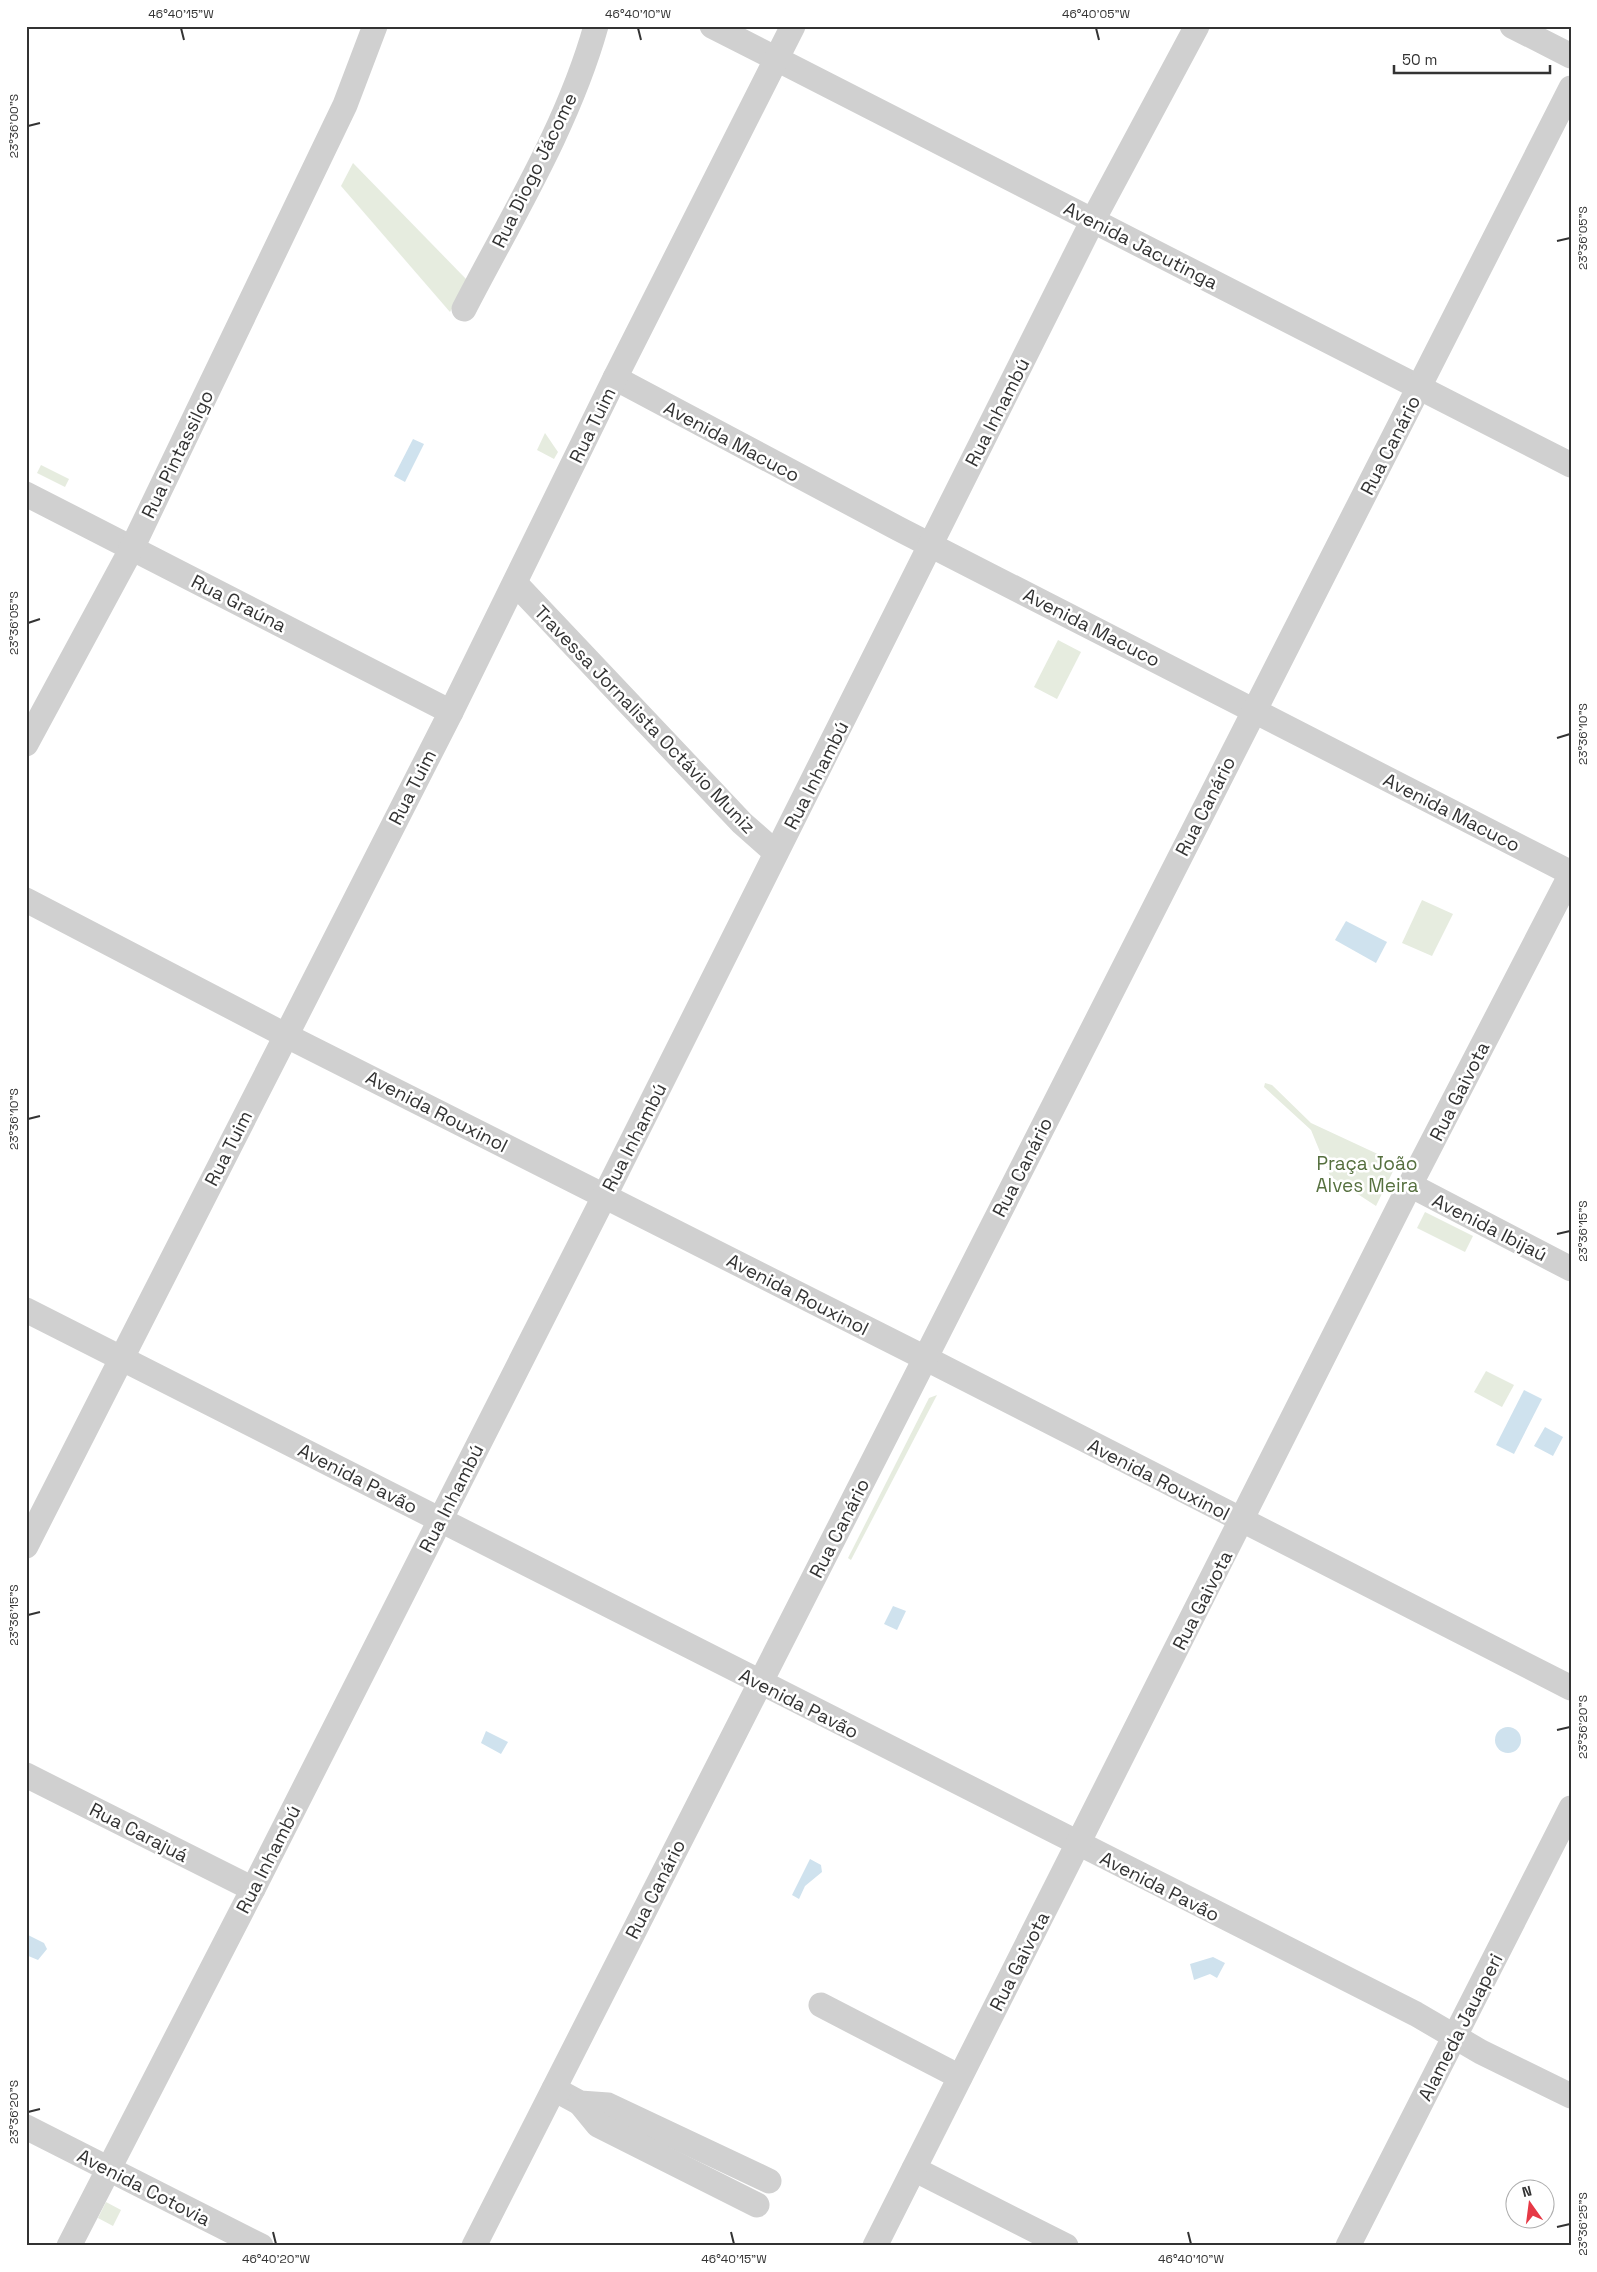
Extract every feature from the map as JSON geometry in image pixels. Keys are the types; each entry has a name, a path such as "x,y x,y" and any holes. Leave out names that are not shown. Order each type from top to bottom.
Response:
{"street":[{"name":"Rua Pintassilgo","path":"26,744 132,548 345,105 375,26"},
{"name":"Rua Diogo Jácome","path":"464,309 555,134 582,70 596,26"},
{"name":"Avenida Jacutinga","path":"712,26 1571,465"},
{"name":"Rua Tuim","path":"26,1546 451,712 614,378 793,26"},
{"name":"Rua Inhambú","path":"69,2246 440,1520 1093,220 1197,26"},
{"path":"1512,26 1571,56"},
{"name":"Rua Canário","path":"474,2246 1571,88"},
{"name":"Avenida Macuco","path":"614,378 931,545 1571,873"},
{"name":"Rua Graúna","path":"26,494 451,712"},
{"name":"Travessa Jornalista Octávio Muniz","path":"515,583 742,822 776,853"},
{"name":"Rua Gaivota","path":"875,2246 1079,1845 1410,1185 1571,873"},
{"name":"Avenida Rouxinol","path":"26,900 286,1035 925,1358 1571,1688"},
{"name":"Avenida Ibijaú","path":"1410,1185 1571,1268"},
{"name":"Avenida Pavão","path":"26,1310 1419,2016 1571,2096"},
{"name":"Rua Carajuá","path":"26,1775 253,1889"},
{"name":"Alameda Jauaperi","path":"1348,2246 1571,1808"},
{"path":"820,2005 960,2077"},
{"path":"554,2089 580,2103 598,2125 757,2204"},
{"path":"580,2103 608,2104 769,2181"},
{"name":"Avenida Cotovia","path":"26,2127 260,2246"},
{"path":"914,2169 1066,2246"}],"green space":[{"path":"353,163 467,280 450,312 341,186"},
{"path":"545,433 558,452 554,459 537,450"},
{"path":"41,465 69,479 65,487 37,473"},
{"path":"1058,640 1081,652 1057,699 1034,687"},
{"path":"1422,900 1453,914 1432,956 1402,943"},
{"name":"Praça João Alves Meira","path":"1265,1083 1272,1085 1311,1123 1397,1163 1376,1206 1330,1176 1311,1130 1264,1087"},
{"path":"1425,1212 1473,1236 1465,1252 1417,1228"},
{"path":"1486,1371 1514,1385 1502,1407 1474,1392"},
{"path":"937,1395 851,1560 848,1558 929,1398"},
{"path":"106,2202 121,2210 113,2226 98,2218"}],"water":[{"path":"413,439 424,444 405,482 394,476"},
{"path":"1346,921 1387,942 1376,963 1335,940"},
{"path":"1524,1390 1542,1399 1514,1454 1496,1445"},
{"path":"1545,1427 1563,1437 1553,1456 1534,1446"},
{"path":"893,1606 906,1611 897,1630 884,1624"},
{"path":"1508,1727 1517,1731 1521,1740 1517,1749 1508,1753 1499,1749 1495,1740 1499,1731"},
{"path":"486,1731 508,1742 501,1754 481,1743"},
{"path":"810,1859 821,1865 822,1872 805,1886 799,1899 792,1895"},
{"path":"26,1934 44,1943 47,1949 38,1960 26,1955"},
{"path":"1213,1957 1225,1963 1217,1978 1210,1974 1194,1980 1190,1964"}]}
